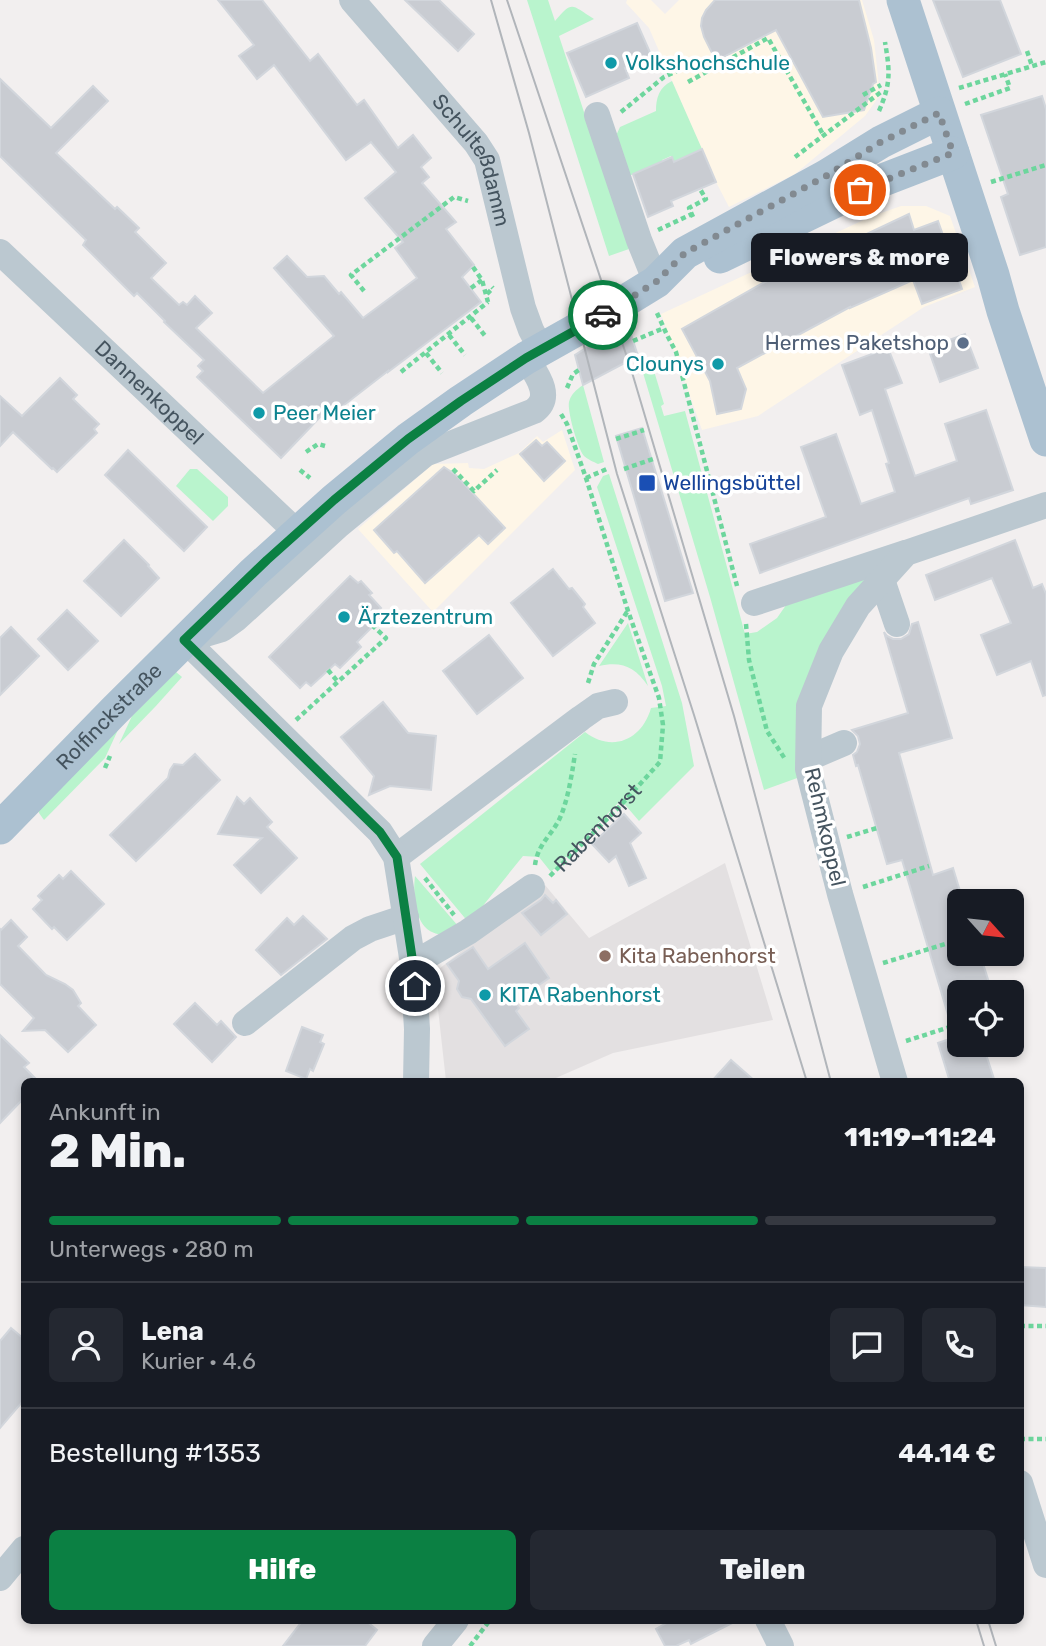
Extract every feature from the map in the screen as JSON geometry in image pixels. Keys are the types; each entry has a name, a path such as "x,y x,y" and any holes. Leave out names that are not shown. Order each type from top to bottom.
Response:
{"main road":[{"path":"903,0 953,102 953,153 1041,407 1046,440"},
{"name":"Rolfinckstraße","path":"0,828 114,710 253,573 408,439 533,354 651,285 685,253 826,176 953,102"},
{"name":"Rolfinckstraße","path":"651,285 689,272 849,195 953,153"}],"street":[{"name":"Schulteßdamm","path":"352,0 476,143 487,160 544,395 539,408 473,436 445,458"},
{"path":"599,122 639,240 651,285"},
{"name":"Dannenkoppel","path":"0,252 296,534"},
{"path":"384,459 398,454 445,458"},
{"path":"416,1078 417,1030 413,964 400,855 380,832 184,640 222,629 236,619 339,525 425,454 445,458"},
{"path":"746,605 1046,505"},
{"name":"Rehmkoppel","path":"894,1078 840,894 810,770 809,706 831,651 858,606 906,552"},
{"path":"882,580 897,624"},
{"path":"400,855 581,718 598,706 615,702"},
{"path":"810,770 844,743"},
{"path":"413,964 468,932 532,887"},
{"path":"244,1023 353,938 370,929 406,917"},
{"path":"1024,1495 1046,1564"},
{"path":"0,1578 21,1553"},
{"path":"435,1646 453,1624"},
{"path":"770,1624 781,1646"}],"path":[{"path":"877,114 889,82 890,69 884,32"},
{"path":"688,82 736,53 768,38 824,136"},
{"path":"1027,51 1032,66"},
{"path":"953,102 1005,74 1046,62"},
{"path":"599,122 664,77 683,68"},
{"path":"953,102 1010,88 1005,74"},
{"path":"863,95 881,85"},
{"path":"795,157 881,92"},
{"path":"808,108 816,103"},
{"path":"990,183 1046,165"},
{"path":"639,240 692,214 689,208 706,199 700,189"},
{"path":"364,291 351,275 454,197 468,201"},
{"path":"401,372 488,302 482,280 473,267"},
{"path":"471,288 482,280"},
{"path":"651,285 664,328 676,352 746,605 749,660 767,731 790,767 810,770"},
{"path":"471,318 486,337"},
{"path":"633,341 664,328"},
{"path":"449,335 465,355"},
{"path":"426,353 442,373"},
{"name":"Rabenhorst","path":"532,887 554,873 660,762 663,725 659,698 586,478 567,424 558,411"},
{"path":"616,439 645,430"},
{"path":"306,452 318,444 325,446"},
{"path":"445,458 474,491 497,470"},
{"path":"624,469 653,458"},
{"path":"586,478 609,468"},
{"path":"300,470 310,478"},
{"path":"532,887 536,853 562,815 594,664 628,611"},
{"path":"280,734 386,638 373,626"},
{"path":"328,670 338,682"},
{"path":"400,855 468,932"},
{"path":"840,894 929,866"},
{"path":"862,969 947,944"},
{"path":"886,1048 947,1028"},
{"path":"1024,1326 1046,1326"},
{"path":"1024,1438 1046,1439"},
{"path":"470,1646 487,1624"}],"shaded area":[{"path":"627,0 651,0 665,14 679,0 862,0 874,40 880,95 865,116 795,174 729,207 649,28 626,3"},
{"path":"901,206 926,206 950,216 975,287 924,307 758,416 702,430 661,314 870,217"},
{"path":"562,430 575,470 433,612 358,529 433,464 468,463 469,468 484,469 519,453 537,436 543,442"},
{"name":"Kita Rabenhorst","path":"725,863 773,1020 613,1053 556,1078 446,1078 434,973 545,885 589,938"}],"green space":[{"path":"527,0 548,0 555,21 569,7 581,10 594,19 559,36 629,249 609,256"},
{"path":"672,81 702,149 674,162 671,156 662,160 664,166 655,165 624,178 614,140 620,127 656,111 659,93"},
{"path":"638,356 651,361 664,404 661,406 664,416 685,411 745,634 757,632 777,618 791,598 873,570 836,625 800,777 764,790 710,597"},
{"path":"583,385 604,462 598,464 585,457 582,452 570,413 571,397"},
{"path":"190,469 197,469 228,497 228,506 213,521 176,486"},
{"path":"609,474 682,703 694,766 639,821 621,800 551,872 539,857 523,856 469,923 420,864 585,732 605,742 625,740 641,728 651,708 666,706 662,686 597,487 603,476"},
{"path":"628,623 648,686 638,674 627,667 615,664 599,666"},
{"path":"176,672 182,677 119,744 132,716"},
{"path":"123,719 105,758 44,820 38,808"},
{"path":"415,876 459,927 442,935 425,926 416,906"}],"building":[{"path":"218,0 262,0 310,61 318,54 357,105 364,100 398,148 413,135 431,158 421,167 429,177 422,183 456,222 446,229 474,265 462,277 481,302 326,419 322,415 281,458 197,377 203,371 198,366 204,360 137,293 134,296 83,245 86,240 0,156 0,79 51,128 93,86 108,101 56,153 139,228 135,232 166,263 151,278 179,305 183,302 187,305 195,296 212,313 196,328 263,393 334,336 274,268 287,256 307,277 324,276 363,318 417,278 395,248 403,242 365,198 396,172 371,142 346,160 274,65 257,79 239,56 254,45"},
{"path":"405,0 439,0 474,34 458,51"},
{"path":"715,0 859,0 876,82 864,110 823,117 776,30 716,61 701,26 706,10"},
{"path":"933,0 1000,0 1021,54 963,77"},
{"name":"Volkshochschule","path":"637,23 652,57 625,68 629,78 586,97 567,53"},
{"path":"1042,96 1046,109 1046,247 1020,255 1001,197 1008,194 981,115"},
{"path":"702,149 716,182 671,201 673,206 648,217 633,174 672,157 674,162"},
{"path":"909,214 914,230 938,221 962,289 922,304 913,280 850,307 737,368 746,389 741,409 717,414 710,381 682,329 763,283"},
{"path":"627,322 638,356 583,385 575,355"},
{"path":"965,334 978,368 940,382 928,348"},
{"path":"888,348 902,383 885,389 915,476 957,461 945,424 986,410 1013,490 971,504 969,498 760,573 750,544 826,517 801,447 836,434 861,504 895,492 872,410 860,415 842,365"},
{"path":"60,378 77,395 73,399 99,424 94,429 97,433 57,472 13,432 0,446 0,396 22,416"},
{"path":"642,428 693,593 665,601 616,436"},
{"path":"536,440 542,446 547,442 565,461 544,481 520,454"},
{"path":"128,450 207,527 184,551 105,475"},
{"path":"444,467 456,475 505,528 488,544 479,535 425,583 374,530"},
{"path":"124,540 159,578 121,616 84,581"},
{"path":"1015,540 1033,588 1042,584 1046,594 1046,695 1043,696 1031,661 997,675 981,635 1011,623 992,578 935,600 926,575"},
{"path":"553,569 585,604 583,607 595,623 553,656 511,603"},
{"path":"350,576 358,583 361,581 372,593 369,595 381,608 375,614 380,619 357,642 361,647 340,668 335,664 311,686 306,682 300,688 269,657"},
{"path":"67,610 98,641 68,670 38,639"},
{"path":"918,622 952,738 899,753 933,875 953,868 959,889 947,889 947,966 984,966 988,980 947,980 947,1011 902,860 887,864 853,755 860,744 858,736 852,730 908,713 884,632 893,639 901,639 909,634 912,624"},
{"path":"11,627 39,656 0,695 0,638"},
{"path":"489,635 523,678 477,714 443,671"},
{"path":"383,702 408,733 436,736 431,790 390,786 369,795 374,776 341,737"},
{"path":"195,754 220,780 136,861 110,835 168,778 174,764 183,765"},
{"path":"237,797 244,804 250,798 272,822 267,827 297,858 261,893 234,865 262,838 218,834"},
{"path":"624,814 641,833 630,843 646,878 629,886 616,856 609,862 592,844"},
{"path":"71,871 104,904 67,940 33,909 42,900 38,896 59,875 63,879"},
{"path":"545,895 553,903 556,900 567,914 541,935 522,913"},
{"path":"303,916 327,939 281,975 256,950 287,918 294,925"},
{"path":"11,920 27,937 18,946 46,975 73,990 81,1003 78,1006 96,1025 68,1052 45,1030 23,1031 34,1018 0,984 0,929"},
{"name":"KITA Rabenhorst","path":"525,943 549,978 515,1002 519,1008 516,1011 529,1029 505,1046 471,999 462,997 457,989 459,981 447,964 473,947 488,969"},
{"path":"195,1003 217,1025 221,1021 236,1037 212,1062 174,1024"},
{"path":"302,1027 323,1035 320,1042 324,1044 313,1071 310,1069 306,1078 286,1071"},
{"path":"0,1035 29,1063 24,1067 35,1078 21,1078 21,1101 0,1123"},
{"path":"947,1040 947,1057 987,1057 994,1078 949,1078 938,1043"},
{"path":"731,1060 751,1078 715,1078"},
{"path":"1024,1267 1046,1268 1046,1307 1024,1305"},
{"path":"11,1328 21,1336 21,1404 0,1428 0,1341"},
{"path":"300,1624 370,1624 377,1630 365,1646 283,1646"},
{"path":"665,1624 730,1624 691,1644 689,1640 676,1646 665,1646 656,1629"}],"tram line":[{"path":"491,0 529,133 617,474 806,1078"},
{"path":"507,0 631,369 734,716 830,1078"},
{"path":"977,1624 984,1646"},
{"path":"989,1624 996,1646"}],"way so far":[{"path":"603,315 656,282 685,253 826,176 881,142 939,113 953,153 860,190"}],"place":[{"name":"Volkshochschule","path":"611,63"},
{"name":"Flowers & more","path":"860,190"},
{"name":"Hermes Paketshop","path":"963,343"},
{"name":"Clounys","path":"718,364"},
{"name":"Peer Meier","path":"259,413"},
{"name":"Wellingsbüttel","path":"647,483"},
{"name":"Ärztezentrum","path":"344,617"},
{"name":"Kita Rabenhorst","path":"605,956"},
{"name":"KITA Rabenhorst","path":"485,995"}],"route":[{"path":"415,986 397,857 380,832 184,640 267,560 408,439 526,358 603,315"}]}
